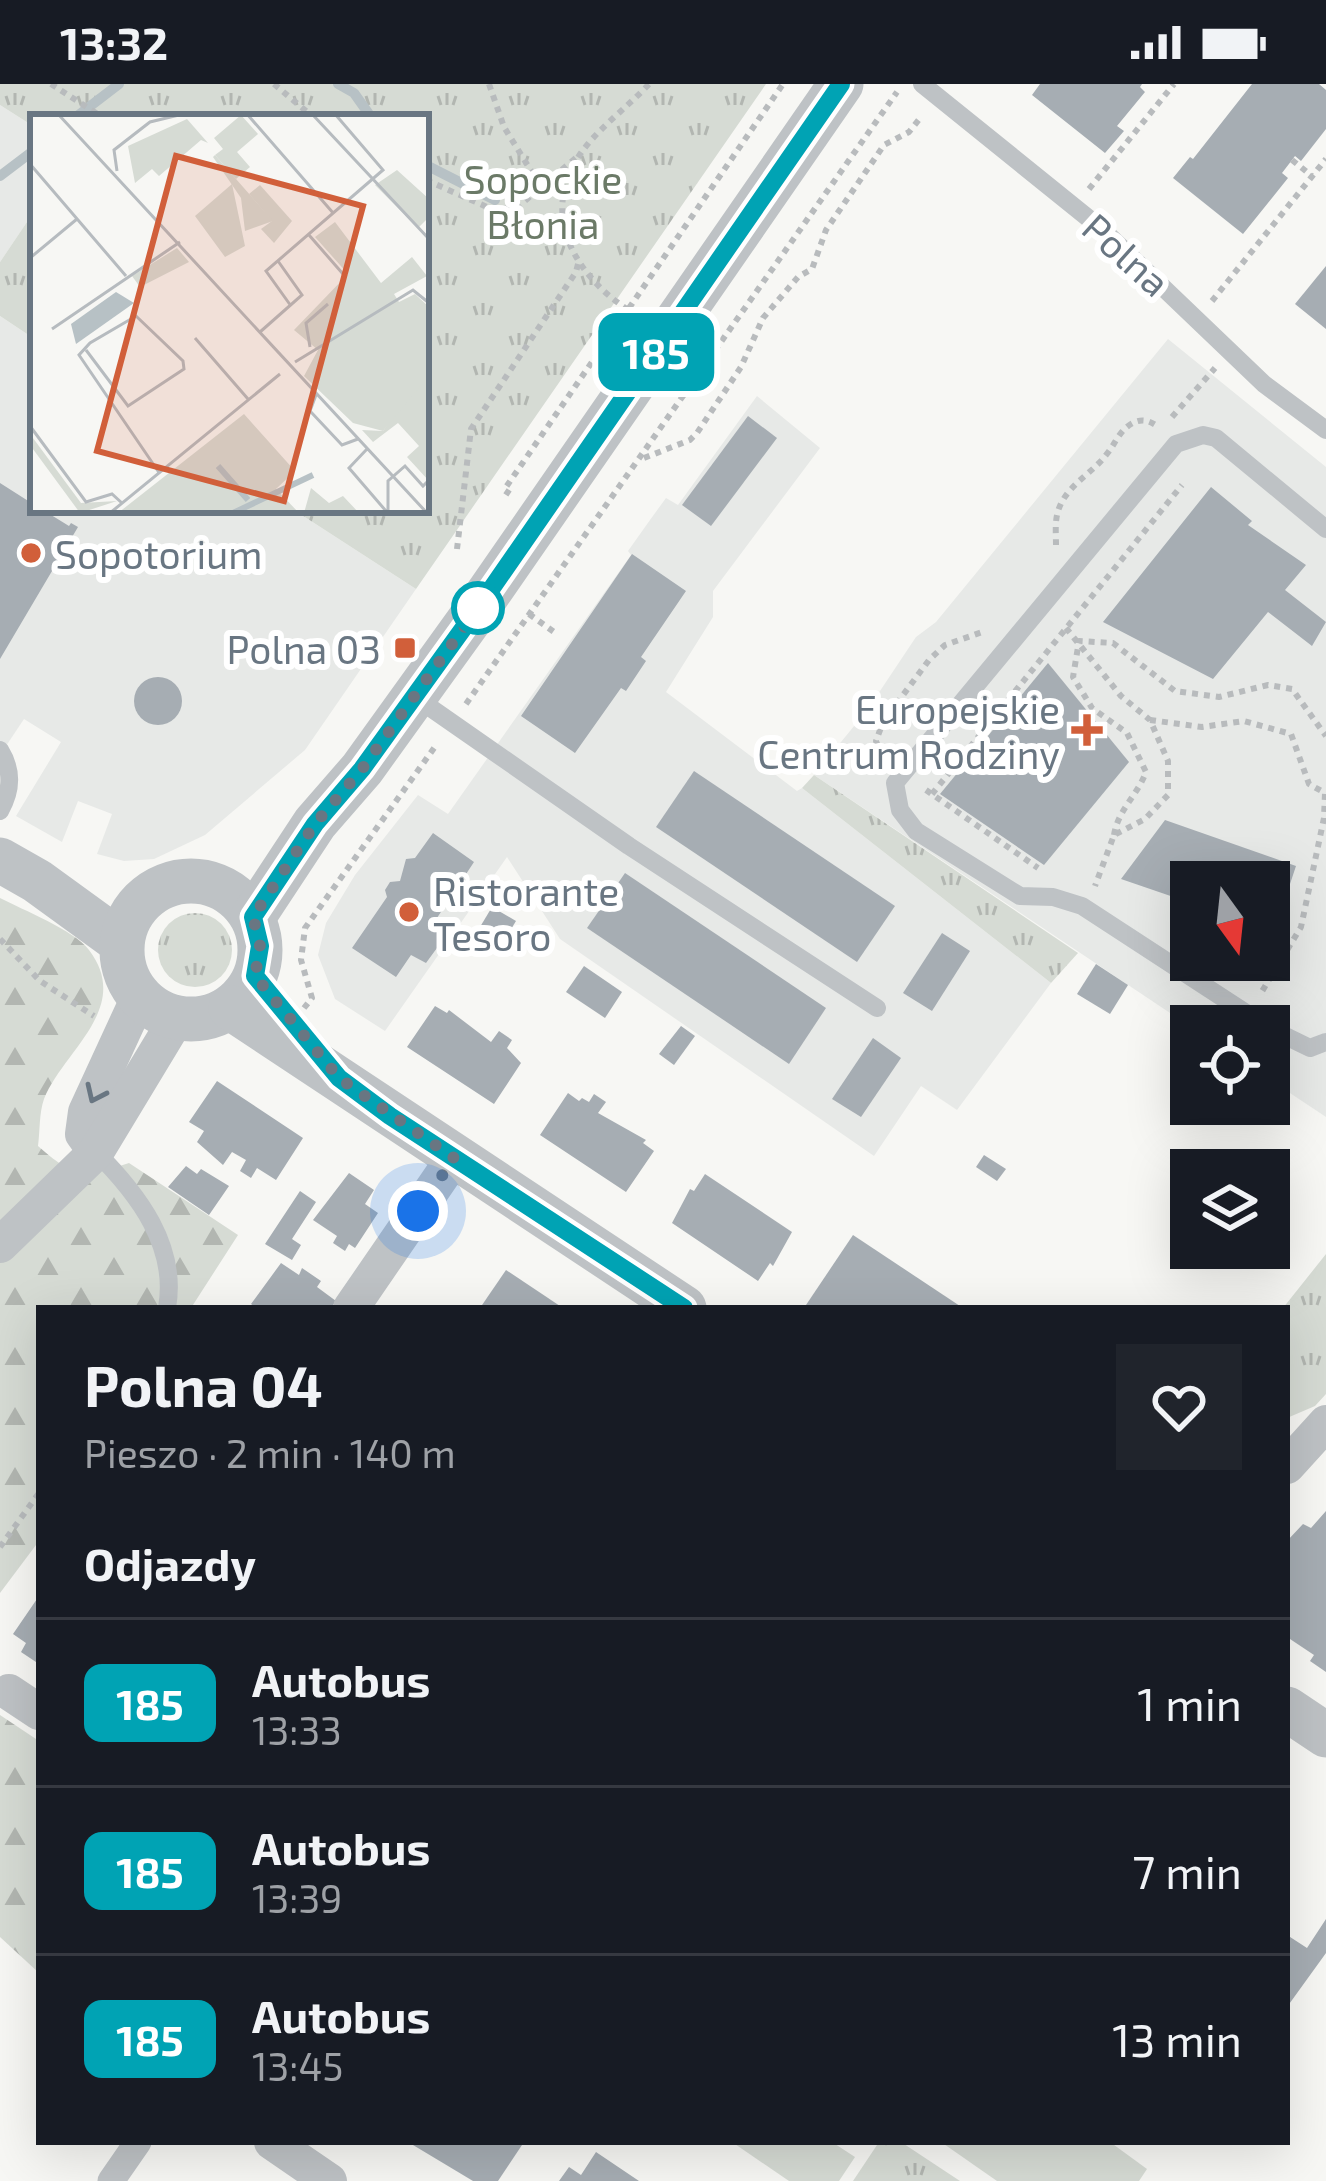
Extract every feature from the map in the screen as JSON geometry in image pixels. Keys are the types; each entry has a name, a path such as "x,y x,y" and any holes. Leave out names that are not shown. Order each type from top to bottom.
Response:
{"street":[{"path":"239,903 315,824 416,697 841,84"},
{"path":"18,870 144,898"},
{"path":"18,870 121,942"},
{"path":"0,1244 96,1152 82,1134 86,1112 140,1012 122,962 121,942 128,918 144,898 184,880 205,881 239,903 260,946 243,992 205,1018 140,1012"},
{"path":"243,992 339,1078 679,1305"},
{"path":"353,1305 454,1158"},
{"path":"1290,1463 1326,1423"},
{"path":"1290,1711 1326,1735"},
{"path":"111,2181 136,2145"},
{"path":"276,2145 329,2181"}],"lane":[{"name":"Polna","path":"929,89 1103,230 1264,383 1326,430"},
{"path":"1235,1005 1090,911 1063,900 1020,896 916,831 900,810 895,783 1176,444 1203,434 1216,438 1326,529"},
{"path":"416,697 629,846 877,1008"},
{"path":"0,750 8,764 10,793 0,811"},
{"path":"1290,1038 1310,1048 1326,1042"},
{"path":"96,1152 122,1178 162,1244 167,1256 167,1305"}],"path":[{"path":"51,84 97,114"},
{"path":"274,84 309,114"},
{"path":"488,84 504,127 542,188"},
{"path":"429,181 496,211 520,205 650,84"},
{"path":"504,490 783,84"},
{"path":"903,84 640,460 697,433 741,367 763,318 812,268 826,230 884,145 916,125 929,89"},
{"path":"1088,191 1168,86"},
{"path":"579,155 561,191 570,249 609,297 629,310"},
{"path":"1216,295 1326,159"},
{"path":"1292,160 1312,176"},
{"path":"457,549 471,429 576,272 579,260"},
{"path":"1056,549 1057,514 1090,467 1104,459 1120,433 1134,422 1147,420 1161,429 1230,351"},
{"path":"1063,900 1056,881 932,794 1196,467"},
{"path":"530,614 554,632"},
{"path":"893,766 881,756 876,741 883,722 929,660 945,645 999,626"},
{"path":"1066,628 1121,696 1150,720 1168,761 1168,796 1145,819 1114,835"},
{"path":"1079,641 1113,643 1174,691 1219,698 1268,686 1292,689 1326,736"},
{"path":"1079,641 1073,677 1092,708 1127,733 1146,772 1137,797 1117,815 1090,911"},
{"path":"1150,720 1202,727 1244,721 1291,734 1309,784 1324,793 1324,818 1301,927 1252,1005"},
{"path":"0,940 73,1006 140,1012"},
{"path":"0,1547 36,1497"}],"shaded area":[{"path":"0,105 30,124 30,217 0,262"},
{"path":"0,316 30,336 30,513 299,513 416,589 305,750 205,835 154,859 124,861 97,854 112,814 78,801 62,842 16,816 61,742 24,719 0,755"},
{"name":"Europejskie Centrum Rodziny","path":"1168,339 1326,467 1326,1117 1290,1093 1290,1005 1170,1005 1170,1013 814,775 868,709 916,637 936,622"},
{"path":"757,396 820,448 713,591 713,617 666,692 797,791 802,788 1051,983 957,1110 921,1086 874,1156 560,939 507,857 385,1031 335,999 318,955 326,923 355,875 418,795 448,814 666,498 678,505"}],"green space":[{"name":"Sopockie Błonia","path":"0,84 766,84 416,589 299,513 429,513 429,114 30,114 30,124 0,105"},
{"path":"30,217 30,336 0,316 0,262"},
{"path":"814,775 1078,953 1051,983 802,788"},
{"path":"0,898 72,935 89,950 100,971 99,1010 44,1099 38,1146 80,1172 129,1163 238,1235 193,1305 36,1305 36,1545 0,1593"},
{"path":"195,913 221,924 232,950 221,976 195,987 169,976 158,950 169,924"},
{"path":"1326,1254 1326,1394 1315,1406 1290,1417 1290,1305 1285,1305"},
{"path":"0,1715 36,1739 36,1970 0,1937"},
{"path":"736,2145 837,2145 855,2157 839,2181 789,2181"},
{"path":"877,2145 906,2145 960,2181 853,2181"},
{"path":"945,2145 1114,2145 1147,2169 1139,2181 997,2181"}],"building":[{"path":"1040,84 1142,84 1145,92 1117,126 1124,131 1105,153 1032,95"},
{"path":"1252,84 1319,84 1326,90 1326,129 1301,161 1295,156 1282,173 1288,178 1243,234 1173,178"},
{"path":"1326,266 1326,329 1295,304"},
{"path":"748,416 777,438 711,526 682,505"},
{"name":"Sopotorium","path":"0,483 30,502 30,513 48,513 78,527 0,659"},
{"path":"1211,487 1252,521 1248,525 1306,565 1285,590 1326,622 1312,646 1268,612 1213,679 1103,622"},
{"path":"632,554 686,591 641,657 646,661 626,691 621,688 575,753 521,716"},
{"path":"1048,663 1129,762 1044,865 940,794"},
{"path":"158,677 175,684 182,701 175,718 158,725 141,718 134,701 141,684"},
{"path":"694,771 895,906 857,962 656,827"},
{"path":"1165,820 1282,861 1170,861 1170,896 1121,879"},
{"name":"Ristorante Tesoro","path":"433,833 474,862 431,927 445,937 426,963 411,955 396,977 352,948 387,897 390,882 400,881 406,859 415,858"},
{"path":"625,873 826,1008 789,1064 587,928"},
{"path":"492,907 516,921 498,951 474,937"},
{"path":"942,933 970,951 932,1011 903,993"},
{"path":"1096,964 1128,985 1110,1014 1077,994"},
{"path":"584,966 622,992 605,1018 566,992"},
{"path":"435,1006 449,1010 491,1042 499,1031 512,1040 507,1048 521,1063 494,1104 407,1047"},
{"path":"681,1026 695,1036 674,1065 659,1054"},
{"path":"873,1038 901,1058 861,1117 832,1099"},
{"path":"217,1081 303,1138 276,1180 257,1168 251,1178 240,1171 246,1160 232,1152 223,1165 197,1142 204,1131 189,1122"},
{"path":"568,1093 579,1101 589,1102 594,1094 606,1102 598,1113 646,1140 643,1143 654,1151 626,1192 540,1135"},
{"path":"984,1155 1006,1169 997,1181 976,1167"},
{"path":"186,1166 197,1174 201,1169 229,1186 209,1215 168,1187"},
{"path":"349,1173 374,1190 365,1204 378,1213 355,1248 349,1244 345,1251 333,1243 337,1236 313,1220"},
{"path":"705,1174 792,1232 773,1266 770,1263 758,1281 672,1223 690,1189 694,1191"},
{"path":"300,1191 316,1202 292,1239 301,1245 292,1260 265,1244"},
{"path":"853,1235 958,1305 806,1305"},
{"path":"281,1263 299,1275 302,1268 321,1281 317,1287 336,1301 333,1305 251,1304"},
{"path":"506,1270 558,1305 482,1305"},
{"path":"1326,1511 1326,1672 1310,1661 1314,1655 1290,1639 1290,1538 1303,1524 1311,1528"},
{"path":"36,1600 36,1662 21,1652 26,1643 13,1634"},
{"path":"1326,1919 1326,1953 1290,2003 1290,1937 1307,1948"},
{"path":"413,2145 522,2145 498,2181 473,2181"},
{"path":"596,2152 639,2181 559,2181 569,2167 581,2175"}],"waterway":[{"path":"80,114 119,84"},
{"path":"338,84 354,93 369,114"},
{"path":"0,176 30,153"},
{"path":"429,167 495,200"}],"bus line":[{"name":"185","path":"680,1305 339,1078 255,976 260,946 253,917 315,824 416,697 841,84"}],"place":[{"name":"Sopotorium","path":"31,553"},
{"name":"Polna 03","path":"405,648"},
{"name":"Europejskie Centrum Rodziny","path":"1087,730"},
{"name":"Ristorante Tesoro","path":"409,912"}],"route":[{"path":"418,1211 454,1158 339,1078 255,976 260,946 253,917 315,824 362,769 478,608"}]}
